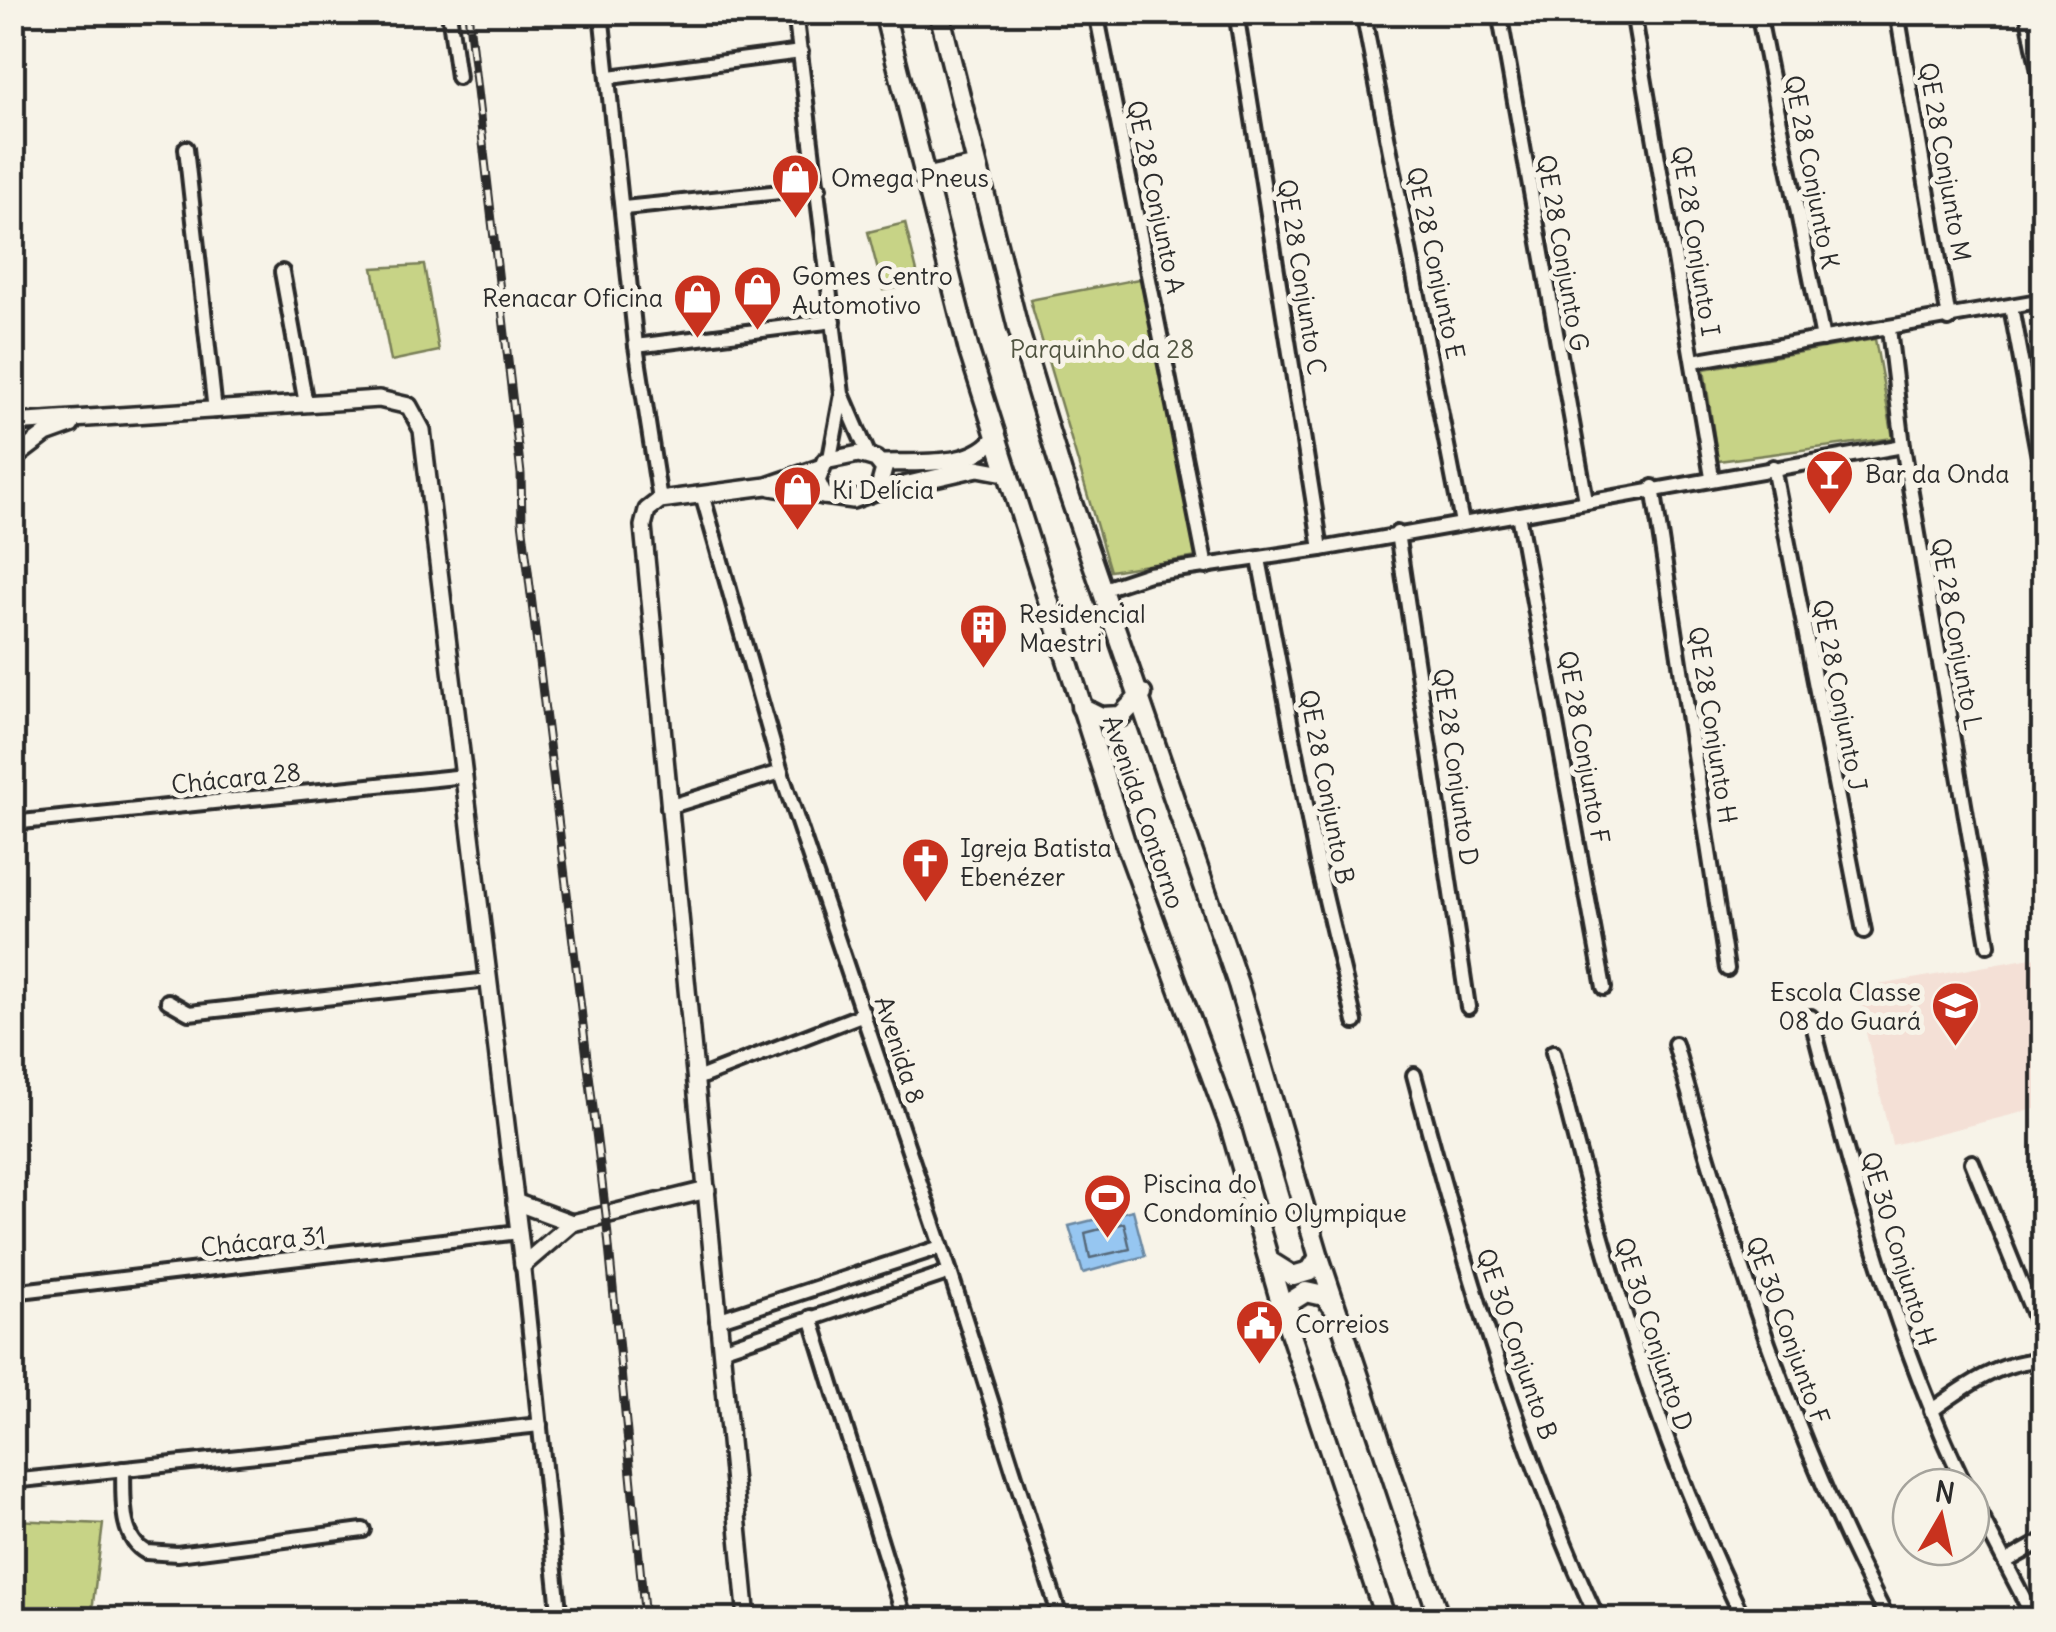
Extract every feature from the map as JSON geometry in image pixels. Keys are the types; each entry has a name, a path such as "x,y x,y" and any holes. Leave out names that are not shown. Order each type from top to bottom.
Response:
{"main road":[{"name":"Avenida Contorno","path":"884,12 923,178 1081,707 1230,1126 1286,1320 1386,1620"},
{"name":"Avenida Contorno","path":"940,12 1018,328 1238,984 1319,1256 1440,1620"},
{"path":"923,178 959,167 969,168 980,183"},
{"path":"1081,707 1111,718 1130,711 1142,694"},
{"path":"1269,1261 1293,1276 1310,1271 1319,1256"},
{"path":"1286,1320 1290,1302 1306,1292 1324,1296 1337,1311"}],"street":[{"path":"449,12 458,77"},
{"path":"601,12 636,346 660,500"},
{"path":"796,12 842,394 886,475 878,491"},
{"name":"QE 28 Conjunto A","path":"1096,12 1206,567"},
{"name":"QE 28 Conjunto C","path":"1236,12 1321,549"},
{"name":"QE 28 Conjunto E","path":"1363,12 1462,523"},
{"name":"QE 28 Conjunto G","path":"1500,12 1586,501"},
{"name":"QE 28 Conjunto I","path":"1633,12 1712,477"},
{"name":"QE 28 Conjunto K","path":"1758,12 1823,340"},
{"name":"QE 28 Conjunto M","path":"1897,12 1949,319"},
{"path":"2028,12 2044,96"},
{"path":"610,77 800,52"},
{"path":"186,148 215,411"},
{"path":"624,208 819,188"},
{"path":"282,272 306,404"},
{"path":"1693,361 2044,300"},
{"path":"2011,307 2044,484"},
{"path":"636,346 834,321"},
{"name":"QE 28 Conjunto L","path":"1889,329 1903,446 1988,945"},
{"path":"824,496 816,480 842,394"},
{"path":"12,423 395,400 409,406 420,422 523,1265 560,1620"},
{"path":"13,459 46,434 84,420"},
{"path":"12,434 13,459"},
{"path":"747,1620 698,1078 643,545 644,518 660,500 767,486 824,463 960,458 991,444 997,434"},
{"path":"1104,589 1149,574 1321,549 1903,446"},
{"name":"QE 28 Conjunto J","path":"1774,467 1864,932"},
{"path":"767,486 853,500 978,468 1010,474"},
{"name":"QE 28 Conjunto H","path":"1653,488 1726,969"},
{"name":"Avenida 8","path":"702,494 781,772 950,1272 1061,1620"},
{"name":"QE 28 Conjunto F","path":"1518,514 1604,988"},
{"name":"QE 28 Conjunto D","path":"1397,534 1415,633 1468,1007"},
{"name":"QE 28 Conjunto B","path":"1260,559 1318,862 1356,1022"},
{"path":"668,806 781,772"},
{"name":"Chácara 28","path":"12,823 465,776"},
{"path":"168,1001 184,1012 197,1012 489,980"},
{"path":"698,1078 864,1014"},
{"name":"QE 30 Conjunto H","path":"1812,1017 1868,1236 1931,1410 1957,1467"},
{"name":"QE 30 Conjunto F","path":"1675,1044 1739,1264 1770,1352 1814,1468 1888,1620"},
{"name":"QE 30 Conjunto D","path":"1553,1052 1596,1230 1643,1382 1678,1475 1744,1620"},
{"name":"QE 30 Conjunto B","path":"1414,1075 1466,1264 1527,1446 1598,1620"},
{"path":"1972,1162 2044,1340"},
{"path":"523,1265 572,1223 707,1190"},
{"path":"514,1202 572,1223"},
{"name":"Chácara 31","path":"12,1292 519,1232"},
{"path":"717,1320 941,1246"},
{"path":"721,1349 950,1272"},
{"path":"860,1274 868,1298"},
{"path":"789,1297 804,1319 905,1620"},
{"path":"1931,1410 1974,1382 2013,1365 2044,1360"},
{"path":"12,1481 540,1425"},
{"path":"123,1470 126,1526 131,1538 146,1552 177,1554 362,1530"},
{"path":"1991,1534 2035,1620"},
{"path":"2006,1562 2044,1540"}],"shaded area":[{"name":"Escola Classe 08 do Guará","path":"2043,956 2043,1107 1892,1145 1856,989"}],"green space":[{"path":"905,223 920,284 883,290 868,232"},
{"path":"424,265 439,351 391,361 373,268"},
{"name":"Parquinho da 28","path":"1144,278 1197,557 1110,571 1030,300"},
{"path":"1875,339 1893,438 1718,461 1704,369"},
{"path":"13,1520 103,1524 91,1619 13,1619"}],"water":[{"name":"Piscina do Condomínio Olympique","path":"1133,1210 1145,1256 1083,1273 1069,1226"}],"railway":[{"path":"468,12 521,474 522,521 606,1215 645,1620"}],"place":[{"name":"Omega Pneus","path":"796,220"},
{"name":"Gomes Centro Automotivo","path":"757,332"},
{"name":"Renacar Oficina","path":"698,340"},
{"name":"Bar da Onda","path":"1830,516"},
{"name":"Ki Delícia","path":"797,532"},
{"name":"Residencial Maestri","path":"984,670"},
{"name":"Igreja Batista Ebenézer","path":"925,904"},
{"name":"Escola Classe 08 do Guará","path":"1956,1048"},
{"name":"Piscina do Condomínio Olympique","path":"1108,1240"},
{"name":"Correios","path":"1260,1366"}]}
